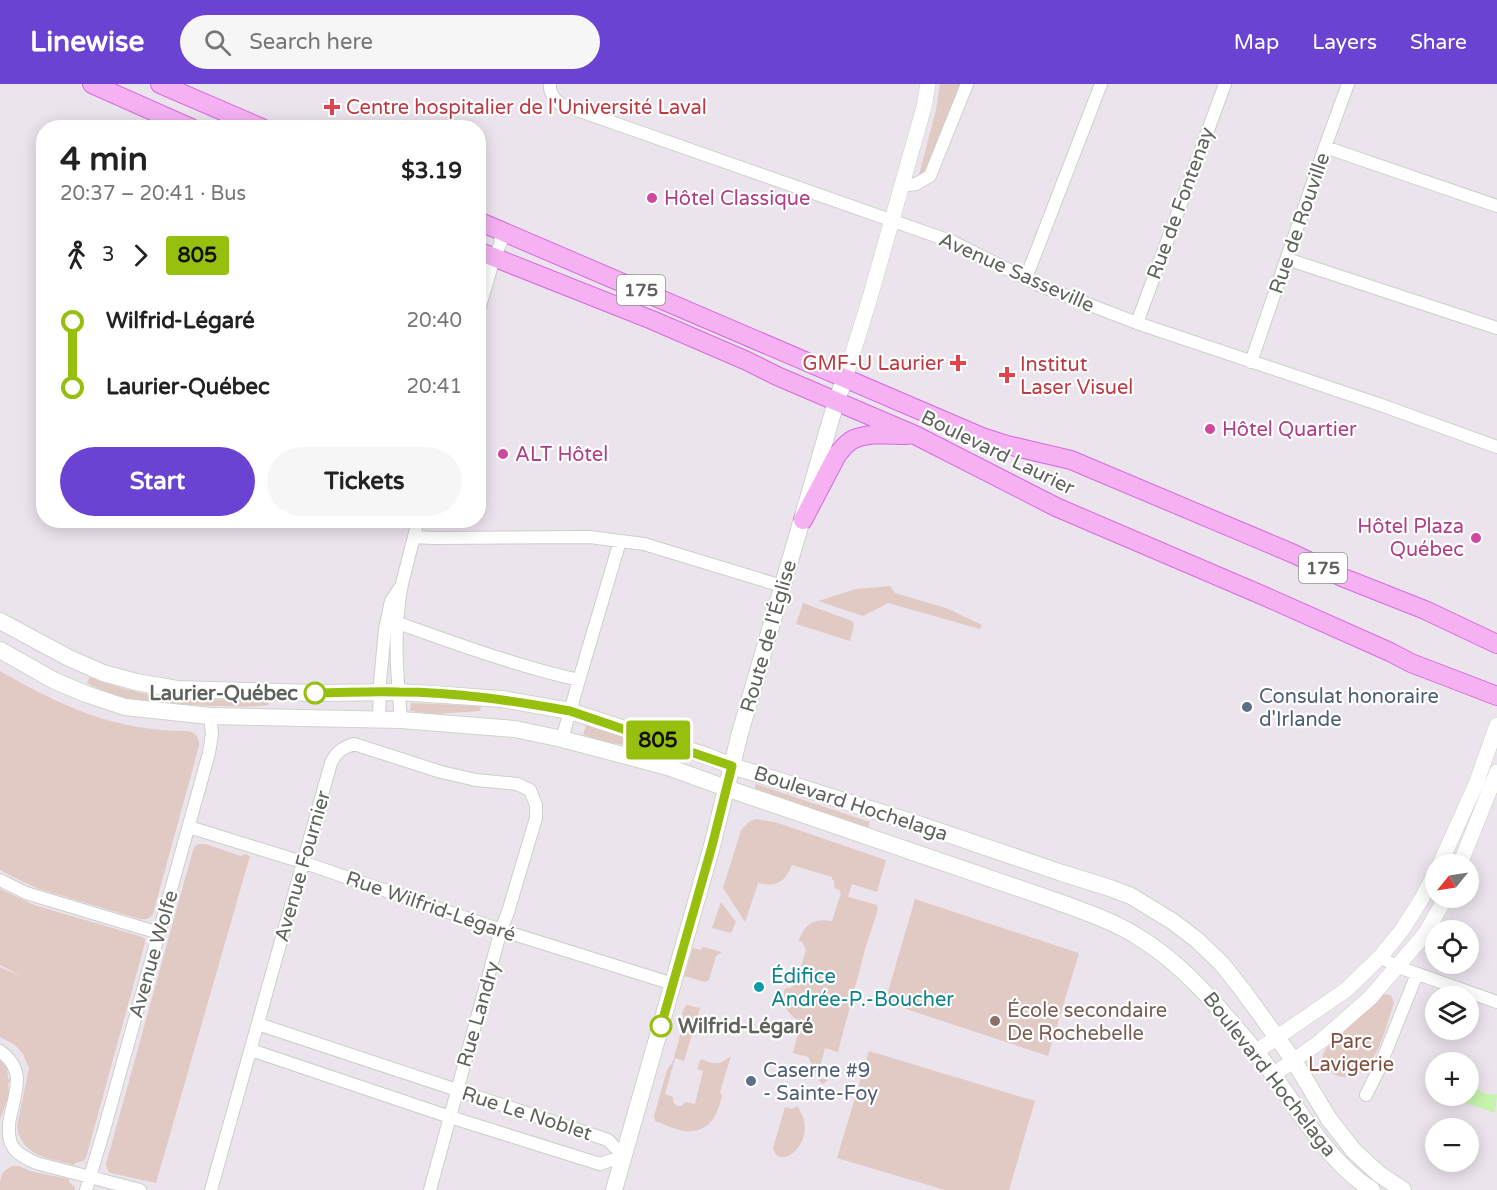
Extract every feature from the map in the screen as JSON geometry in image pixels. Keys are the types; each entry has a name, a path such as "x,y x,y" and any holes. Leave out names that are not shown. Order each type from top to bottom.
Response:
{"main road":[{"path":"92,84 173,120"},
{"path":"160,84 243,120"},
{"name":"Boulevard Laurier","path":"486,224 982,437 1071,460 1294,554 1344,578 1425,610 1497,644"},
{"name":"Boulevard Laurier","path":"487,255 747,361 915,435 1056,507 1264,596 1411,663 1497,696"},
{"name":"Route de l'Église","path":"614,1190 712,846 740,733 836,402 845,378"},
{"path":"803,520 844,446 854,439 869,435 915,435"},
{"name":"Boulevard Hochelaga","path":"0,621 69,658 103,673 165,688 228,692 399,692 502,699 570,711 1131,896 1172,921 1197,940 1222,964 1277,1036 1329,1119 1354,1151 1379,1174 1403,1190"},
{"name":"Boulevard Hochelaga","path":"0,650 55,681 125,707 210,716 379,718 515,729 562,739 668,767 1098,917 1133,933 1166,955 1187,973 1257,1052 1307,1125 1336,1158 1362,1184 1372,1190"},
{"path":"55,681 69,658"}],"street":[{"name":"Avenue Sasseville","path":"550,84 552,96 560,104 953,242 1041,286 1137,323 1497,447"},
{"name":"Route de l'Église","path":"845,378 924,107 928,84"},
{"path":"901,186 916,184 930,176 967,84"},
{"path":"1026,278 1101,84"},
{"name":"Rue de Fontenay","path":"1137,323 1225,84"},
{"name":"Rue de Rouville","path":"1251,362 1348,84"},
{"path":"1325,147 1497,206"},
{"path":"487,255 501,242 499,230"},
{"path":"1287,259 1497,328"},
{"path":"400,720 397,670 398,623 402,585 416,528"},
{"path":"414,537 590,537 644,544 782,586"},
{"path":"562,739 620,541"},
{"path":"379,718 385,629 391,601 402,585"},
{"path":"398,623 546,672 579,680"},
{"name":"Avenue Wolfe","path":"86,1190 209,753 212,734 210,716"},
{"path":"1444,854 1476,784 1497,724"},
{"name":"Avenue Fournier","path":"211,1190 302,862 331,763 338,751 354,744 441,772 476,780 517,784 530,790 536,805"},
{"path":"1464,854 1497,772"},
{"name":"Rue Landry","path":"430,1190 501,930 536,818 536,805"},
{"name":"Rue Wilfrid-Légaré","path":"189,827 673,984"},
{"path":"0,880 26,893 159,933"},
{"path":"1257,1052 1346,990 1380,957 1402,930 1425,893"},
{"path":"1274,1075 1352,1015 1370,998 1425,934 1440,908"},
{"path":"1380,957 1398,967 1497,1002"},
{"path":"1366,1095 1417,974"},
{"name":"Rue Le Noblet","path":"250,1050 600,1164 623,1156 608,1140 258,1024"},
{"path":"0,1051 15,1067 18,1080 9,1131 13,1147 36,1163 140,1190"}],"green space":[{"path":"940,84 961,84 924,172 919,175 936,110"},
{"path":"890,586 895,593 946,608 982,625 980,629 888,603 863,616 818,601 856,589"},
{"path":"803,603 852,621 854,625 850,641 796,624"},
{"path":"0,671 68,706 113,722 161,730 188,731 197,736 199,746 153,914 149,918 140,919 39,889 0,870"},
{"path":"90,677 148,694 193,699 268,700 269,705 248,707 148,702 117,696 102,690 87,683"},
{"path":"411,703 481,706 480,711 436,714 410,711"},
{"path":"586,725 640,742 638,748 583,735"},
{"path":"756,784 870,822 868,828 754,790"},
{"path":"756,819 778,823 886,860 877,892 852,884 848,897 877,905 878,909 838,1052 825,1048 818,1074 821,1078 828,1080 823,1084 808,1057 793,1053 801,1022 788,1012 783,999 785,988 790,988 796,983 806,950 799,940 801,934 811,923 821,920 832,921 841,893 834,886 832,877 792,865 783,880 775,884 758,883 745,922 723,888 741,830 750,821"},
{"path":"199,844 241,856 245,854 250,856 156,1183 110,1173 106,1164 193,850"},
{"path":"0,889 34,905 145,939 86,1158 74,1165 46,1158 30,1150 24,1144 17,1126 29,1068 23,1054 15,1045 0,1037 0,967 23,977 0,965"},
{"path":"915,899 1079,953 1048,1056 885,1002"},
{"path":"721,902 736,922 731,933 712,928"},
{"path":"703,947 722,952 716,956 709,980 705,982 684,976 693,948 701,950"},
{"name":"Parc Lavigerie","path":"1383,994 1391,995 1394,1003 1383,1036 1372,1059 1365,1069 1356,1075 1341,1077 1334,1074 1322,1058 1324,1052 1334,1039"},
{"path":"686,1005 700,1008 684,1061 675,1058 665,1094 673,1097 673,1102 677,1106 686,1102 695,1104 703,1071 697,1069 701,1059 717,1063 731,1056 720,1092 722,1096 719,1107 712,1121 703,1128 689,1131 655,1121 654,1116 667,1070 673,1061 684,1021 682,1013"},
{"path":"869,1051 1035,1101 1009,1190 945,1190 837,1158"},
{"path":"0,1060 7,1067 10,1080 9,1094 0,1120"},
{"path":"797,1106 805,1131 802,1141 797,1150 790,1155 783,1157 777,1155 773,1148 785,1107 792,1109"},
{"path":"12,1166 69,1179 75,1190 0,1190 2,1176"}],"shaded area":[{"path":"1479,1090 1487,1095 1497,1094 1495,1113 1475,1106 1479,1106"}],"bus line":[{"name":"805","path":"315,693 412,692 502,699 554,708 570,711 732,766 724,803 661,1026"}],"place":[{"name":"Centre hospitalier de l'Université Laval","path":"332,107"},
{"name":"Hôtel Classique","path":"652,198"},
{"name":"GMF-U Laurier","path":"958,363"},
{"name":"Institut Laser Visuel","path":"1007,375"},
{"name":"Hôtel Quartier","path":"1210,429"},
{"name":"ALT Hôtel","path":"503,454"},
{"name":"Hôtel Plaza Québec","path":"1476,538"},
{"name":"Laurier-Québec","path":"315,693"},
{"name":"Consulat honoraire d'Irlande","path":"1247,707"},
{"name":"Édifice Andrée-P.-Boucher","path":"759,987"},
{"name":"École secondaire De Rochebelle","path":"995,1021"},
{"name":"Wilfrid-Légaré","path":"661,1026"},
{"name":"Caserne #9 - Sainte-Foy","path":"751,1081"}]}
